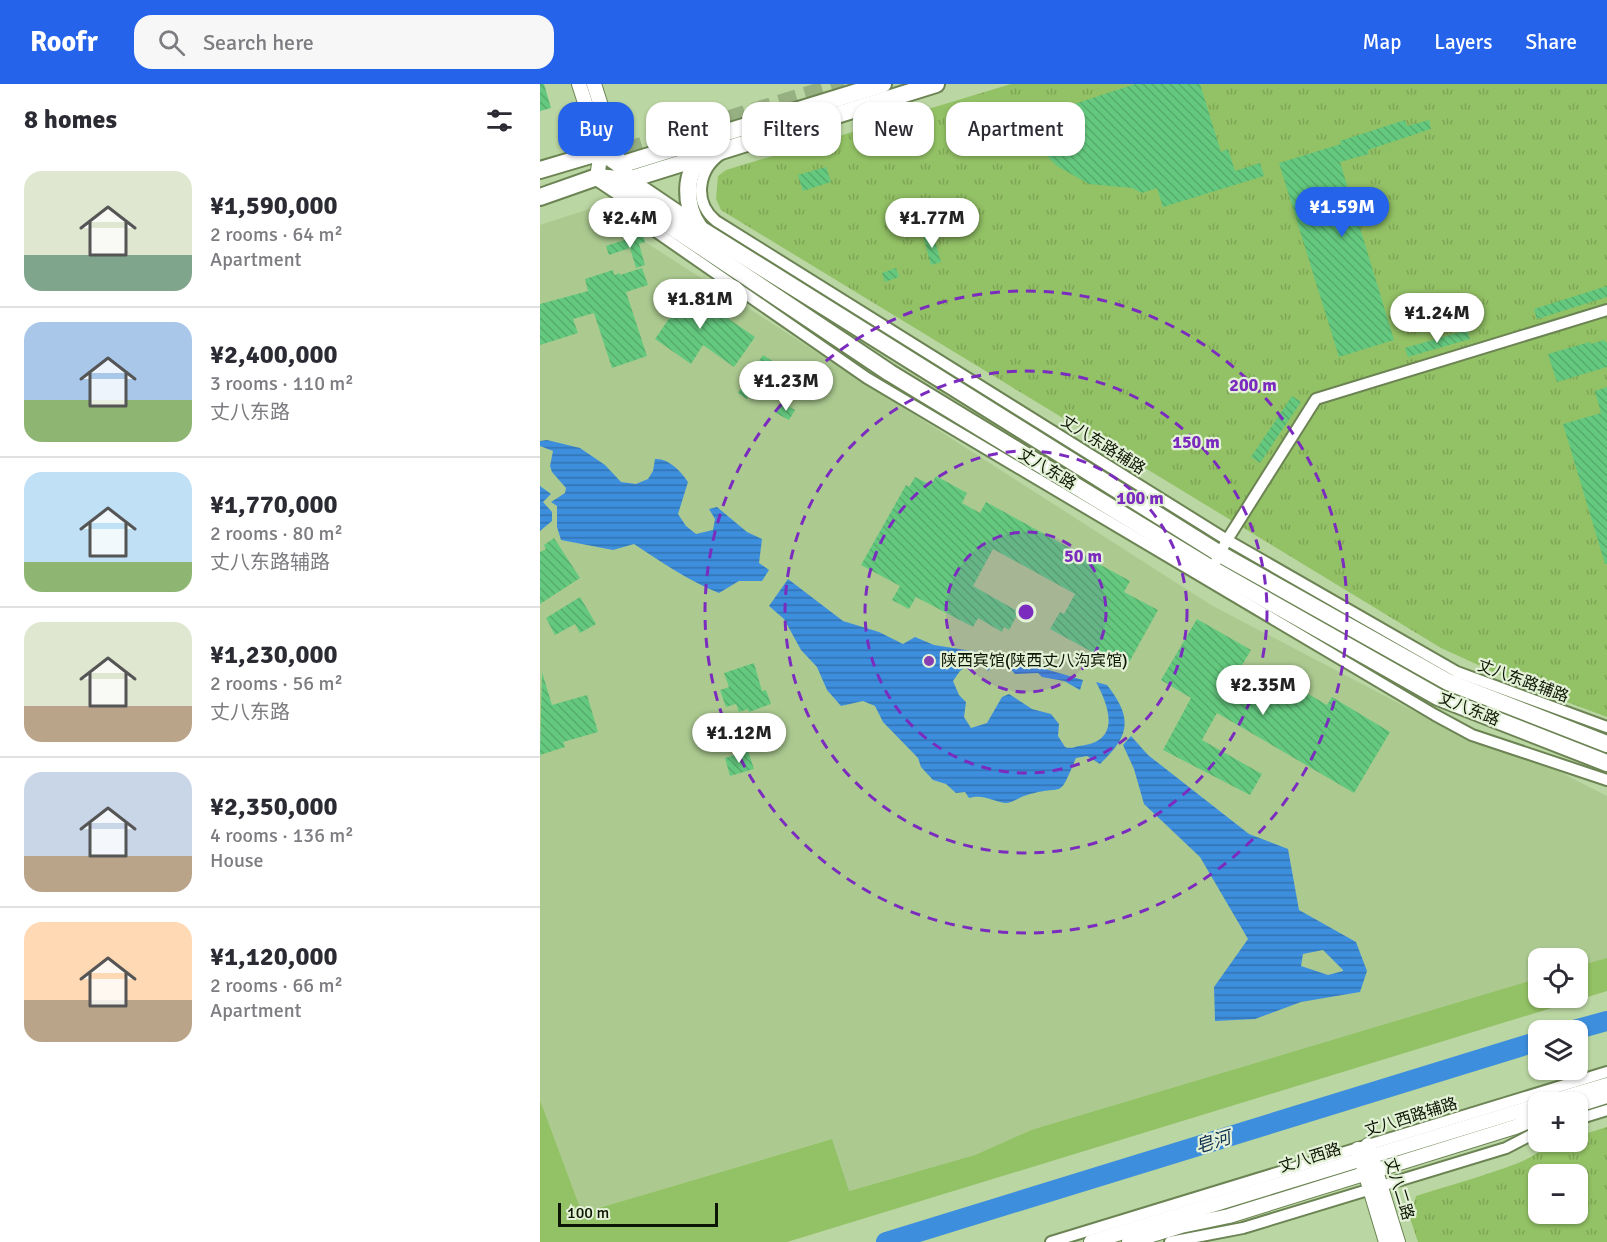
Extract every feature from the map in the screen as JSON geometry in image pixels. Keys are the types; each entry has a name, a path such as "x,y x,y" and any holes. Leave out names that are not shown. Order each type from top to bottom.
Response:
{"main road":[{"path":"579,84 585,102"},
{"path":"594,84 624,172"},
{"path":"624,172 883,84"},
{"path":"730,148 936,84"},
{"path":"540,170 587,156"},
{"path":"597,177 600,156"},
{"name":"丈八东路","path":"606,156 702,230 1448,682 1607,744"},
{"path":"540,196 597,177 705,156"},
{"path":"702,230 691,211 688,193 693,168 705,156"},
{"name":"丈八东路","path":"597,177 890,373 1212,569 1438,697 1607,763"},
{"path":"1581,1092 1607,1084"},
{"path":"1588,1102 1607,1096"},
{"name":"丈八西路","path":"1091,1242 1365,1153 1528,1109"},
{"name":"丈八西路","path":"1129,1242 1181,1226 1229,1216 1371,1173 1528,1121"},
{"name":"丈八二路","path":"1365,1153 1386,1242"},
{"name":"丈八二路","path":"1375,1188 1398,1242"}],"street":[{"name":"丈八东路辅路","path":"738,145 714,159 702,180 700,191 703,205 716,221 1223,547 1457,672 1607,728"},
{"path":"627,197 642,222 878,384 1435,715 1472,735 1607,780"},
{"path":"1212,569 1223,547 1316,399 1607,310"},
{"name":"丈八西路辅路","path":"1051,1242 1365,1153 1607,1072"},
{"path":"1588,1116 1607,1110"},
{"path":"1170,1242 1243,1228 1506,1148 1528,1137"}],"shaded area":[{"name":"陕西宾馆(陕西丈八沟宾馆)","path":"592,208 1211,605 1427,718 1556,770 1607,796 1607,958 1588,963 1588,948 1528,948 1528,981 1031,1130 975,1155 848,1191 831,1139 582,1213 540,1100 540,225"}],"green space":[{"path":"1011,84 1607,84 1607,717 1529,688 1441,648 721,210 716,199 718,176 726,170 772,156 841,156 841,135 853,132 853,156 934,156 934,107 946,104 946,156 1085,156 1085,102 951,102"},
{"path":"1607,958 1607,991 1588,997 1588,963"},
{"path":"1528,981 1528,1008 1551,1008 787,1242 540,1242 540,1100 582,1213 832,1139 849,1191 975,1155 1031,1130"},
{"path":"1607,1127 1607,1242 1418,1242 1410,1218 1416,1196 1506,1168 1540,1152 1588,1152 1588,1133"}],"water":[{"path":"547,440 580,448 605,465 621,482 636,484 648,479 653,471 655,459 669,463 688,482 678,514 686,526 696,534 713,530 715,519 709,509 717,507 747,532 762,539 759,563 769,570 762,581 739,581 719,593 686,577 634,544 613,550 561,540 557,527 557,506 551,502 565,493 566,488 552,472 550,466 553,451 540,446 540,441"},
{"path":"540,486 551,494 543,502 552,512 552,521 540,531"},
{"path":"788,579 843,621 879,632 903,644 915,637 934,645 997,655 1083,680 1080,690 1064,681 1042,677 1038,673 1015,674 1005,662 995,663 988,671 981,662 972,661 960,671 953,681 959,695 966,702 964,717 971,728 987,723 1002,697 1009,694 1032,709 1051,714 1059,724 1058,736 1065,747 1072,748 1092,743 1101,738 1108,723 1105,703 1096,682 1107,685 1121,707 1124,717 1122,735 1110,754 1100,764 1087,756 1076,758 1066,781 1059,789 1027,795 1005,803 983,797 969,798 965,792 956,793 946,784 933,780 921,767 918,758 883,722 875,706 863,701 841,706 827,690 817,667 801,650 784,619 769,606"},
{"path":"1131,736 1148,755 1249,834 1288,849 1299,910 1356,942 1367,971 1360,992 1301,1002 1255,1019 1215,1021 1214,987 1248,939 1200,857 1144,804 1134,769 1123,745","holes":["1323,950 1343,970 1328,975 1301,966 1303,954"]}],"building":[{"path":"540,84 544,84 551,108 540,111"},
{"path":"1135,84 1200,84 1221,152 1228,149 1235,171 1260,163 1264,176 1163,207 1157,188 1142,193 1132,188 1089,184 1057,166 1048,156 1085,156 1085,102 1080,102"},
{"path":"1405,120 1407,126 1429,120 1431,129 1368,150 1369,154 1340,162 1394,340 1339,357 1279,163 1341,144 1340,141"},
{"path":"826,167 831,182 803,191 798,175"},
{"path":"932,232 941,262 931,265 923,235"},
{"path":"643,234 645,242 639,244 645,265 636,268 630,248 609,255 606,246"},
{"path":"642,268 648,285 626,292 647,356 612,368 594,313 573,319 578,333 540,345 540,304 588,291 585,279 613,270 614,275 620,273 620,275"},
{"path":"896,268 899,277 885,282 882,273"},
{"path":"665,282 718,317 720,313 755,337 734,367 703,345 691,364 655,339 668,320 677,313 655,298"},
{"path":"1607,286 1607,297 1537,319 1534,309"},
{"path":"1467,330 1470,339 1408,357 1405,348"},
{"path":"1604,340 1607,343 1607,367 1557,382 1548,354"},
{"path":"763,355 794,375 780,395 761,381 747,399 738,393"},
{"path":"1607,387 1607,564 1605,564 1563,424 1601,413 1595,391"},
{"path":"1292,396 1301,402 1260,463 1251,457"},
{"path":"782,403 795,410 789,420 776,413"},
{"path":"936,476 967,493 962,503 980,513 986,502 1130,581 1124,592 1158,610 1127,666 1105,654 1103,658 1050,629 1060,612 1064,614 1075,594 993,549 973,586 1019,612 1009,630 1004,627 1002,632 978,618 973,627 916,597 909,609 892,600 900,586 861,565 906,485 909,487 915,477 931,485"},
{"path":"554,538 580,578 540,604 540,552 546,549 544,545"},
{"path":"580,597 596,624 580,633 575,624 555,635 546,618"},
{"path":"1197,619 1251,650 1223,697 1227,700 1259,665 1327,705 1332,697 1390,732 1354,793 1217,713 1202,740 1262,774 1250,795 1163,750 1191,698 1161,680"},
{"path":"754,663 762,691 766,690 771,704 749,712 748,709 739,712 736,704 726,707 720,690 729,687 724,673"},
{"path":"542,672 552,705 587,695 598,732 563,742 565,747 540,755"},
{"path":"748,751 754,769 730,776 725,758"}],"waterway":[{"name":"皂河","path":"1588,1026 1607,1021"},
{"name":"皂河","path":"886,1242 1528,1044"}],"tunnel":[{"path":"599,159 844,84"}],"place":[{"name":"陕西宾馆(陕西丈八沟宾馆)","path":"929,661"}]}
